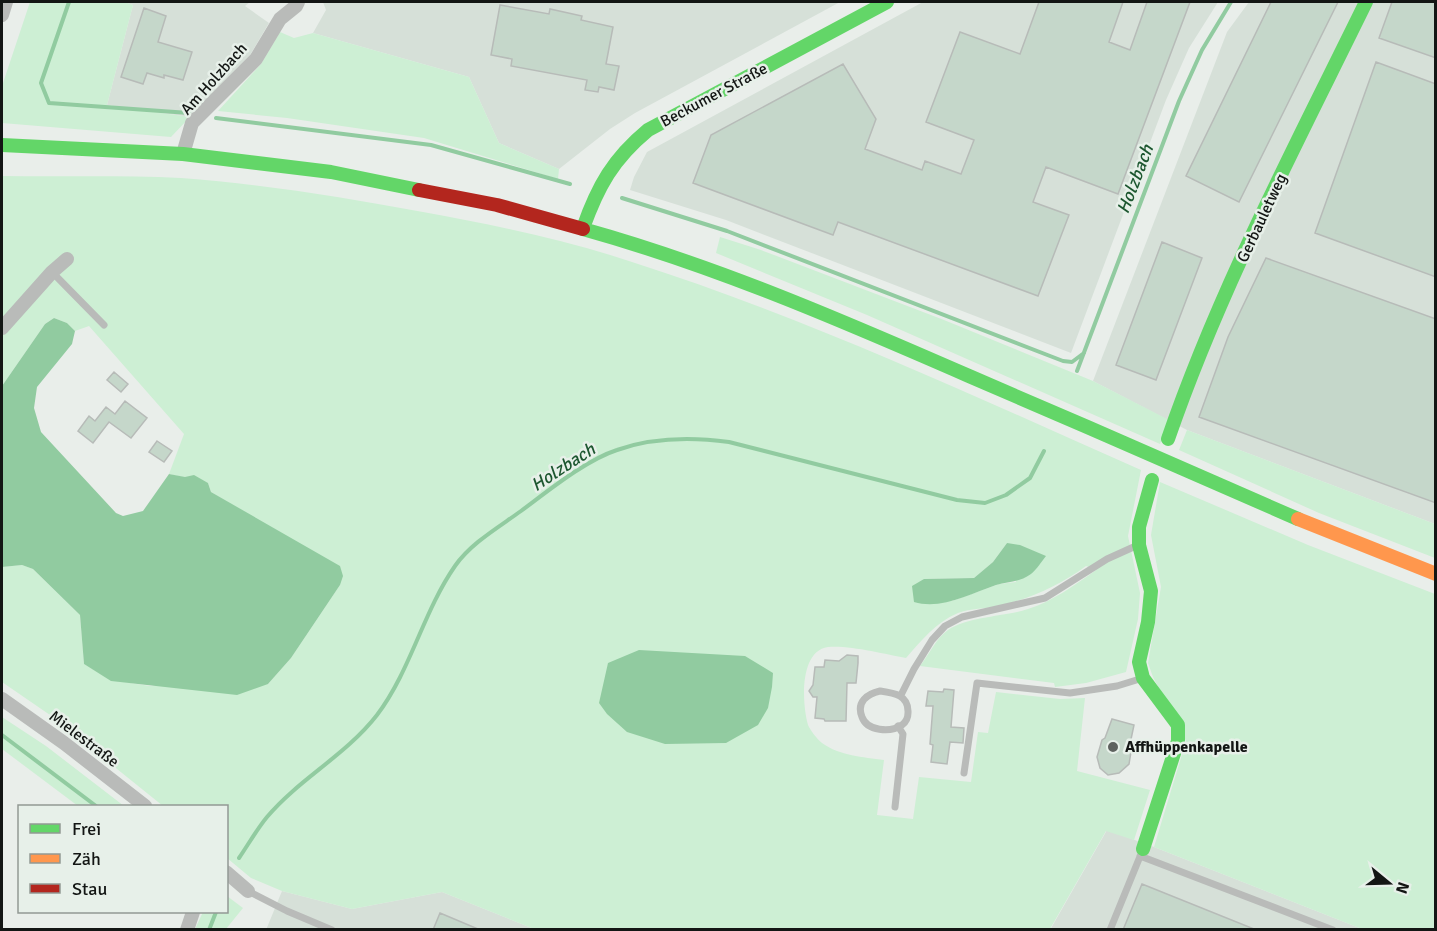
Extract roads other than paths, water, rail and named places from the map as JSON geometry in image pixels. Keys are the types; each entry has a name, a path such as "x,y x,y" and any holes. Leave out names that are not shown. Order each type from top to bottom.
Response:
{"main road":[{"name":"Beckumer Straße","path":"583,228 593,200 612,164 628,145 648,130 887,2"},
{"name":"Gerbauletweg","path":"1168,439 1186,387 1255,231 1366,2"},
{"path":"2,145 183,154 331,172 496,206 634,243 746,283 850,324 1312,525 1436,574"},
{"path":"1142,853 1178,741 1178,725 1143,678 1139,662 1148,622 1151,591 1139,545 1139,527 1152,480"}],"street":[{"path":"2,15 6,2"},
{"name":"Am Holzbach","path":"183,154 192,123 256,60 280,19 297,4"},
{"path":"2,328 52,272 67,259"},
{"name":"Mielestraße","path":"2,699 64,743 142,805"},
{"path":"228,875 248,891"},
{"path":"187,930 193,913"}],"lane":[{"path":"52,272 104,325"},
{"path":"901,695 932,640 945,626 962,617 1046,598 1107,559 1139,545"},
{"path":"964,773 977,683 1070,693 1117,686 1143,678"},
{"path":"880,691 901,695 908,706 908,717 904,723 888,730 868,726 862,720 860,712 862,700 869,693 880,691"},
{"path":"895,807 903,734 898,726"},
{"path":"1110,930 1142,853 1334,930"},
{"path":"248,891 332,930"}],"waterway":[{"path":"69,2 41,83 49,103 189,113"},
{"name":"Holzbach","path":"1077,371 1179,101 1202,50 1231,2"},
{"path":"216,118 431,145 570,184"},
{"path":"622,198 727,231 1063,361 1072,362 1084,353"},
{"name":"Holzbach","path":"239,858 263,822 280,803 351,742 377,715 399,679 444,584 455,566 469,550 580,468 593,461 617,450 659,440 701,439 729,442 957,500 985,503 1006,495 1030,478 1044,451"},
{"path":"2,735 95,805"},
{"name":"Holzbach","path":"209,930 216,913"}],"place":[{"name":"Affhüppenkapelle","path":"1113,747"}]}
